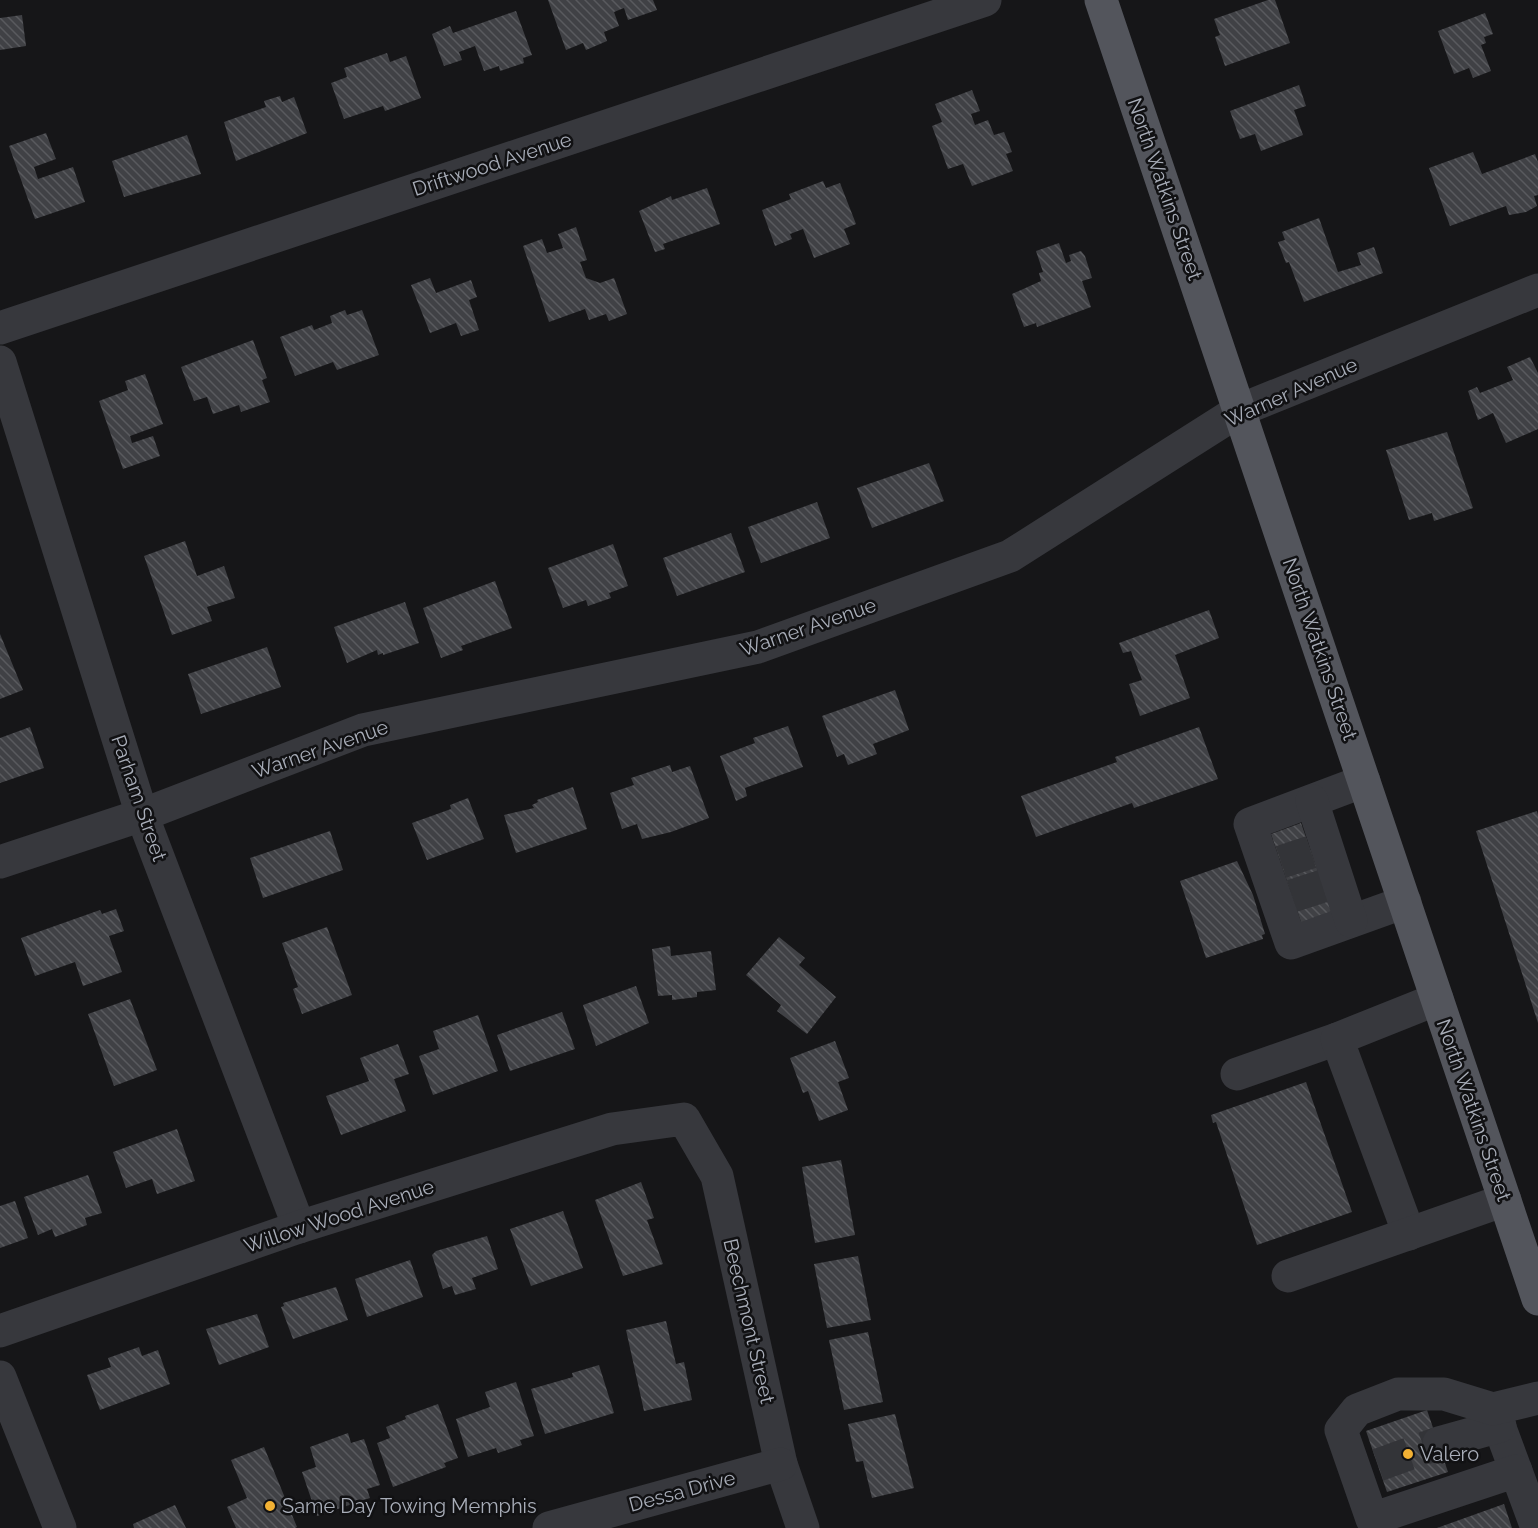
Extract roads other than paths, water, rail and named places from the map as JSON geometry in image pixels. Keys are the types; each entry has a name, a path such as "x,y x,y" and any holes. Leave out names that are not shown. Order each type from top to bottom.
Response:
{"main road":[{"name":"North Watkins Street","path":"1101,0 1538,1299"}],"street":[{"name":"Driftwood Avenue","path":"0,328 985,0"},
{"name":"Warner Avenue","path":"0,862 142,814 363,730 758,647 1010,556 1240,410 1538,290"},
{"name":"Parham Street","path":"0,362 142,814 299,1227"},
{"path":"1364,781 1250,824 1273,865 1284,899 1291,942 1405,902"},
{"path":"1312,801 1319,850 1330,883 1351,921"},
{"path":"1237,1074 1337,1039 1437,999"},
{"path":"1337,1039 1409,1234"},
{"name":"Willow Wood Avenue","path":"0,1331 299,1227 612,1129 684,1119"},
{"name":"Beechmont Street","path":"684,1119 717,1176 781,1464 803,1528"},
{"path":"1288,1276 1505,1200"},
{"path":"0,1377 60,1528"},
{"path":"1516,1471 1372,1519 1367,1469 1341,1430 1356,1410 1398,1394 1444,1394 1497,1417 1537,1528"},
{"path":"1438,1443 1538,1398"},
{"name":"Dessa Drive","path":"549,1528 781,1464"}],"tunnel":[{"path":"1281,862 1311,852"},
{"path":"1292,896 1323,886"},
{"path":"1378,1465 1439,1443"}],"place":[{"name":"Valero","path":"1408,1454"},
{"name":"Same Day Towing Memphis","path":"270,1506"}]}
